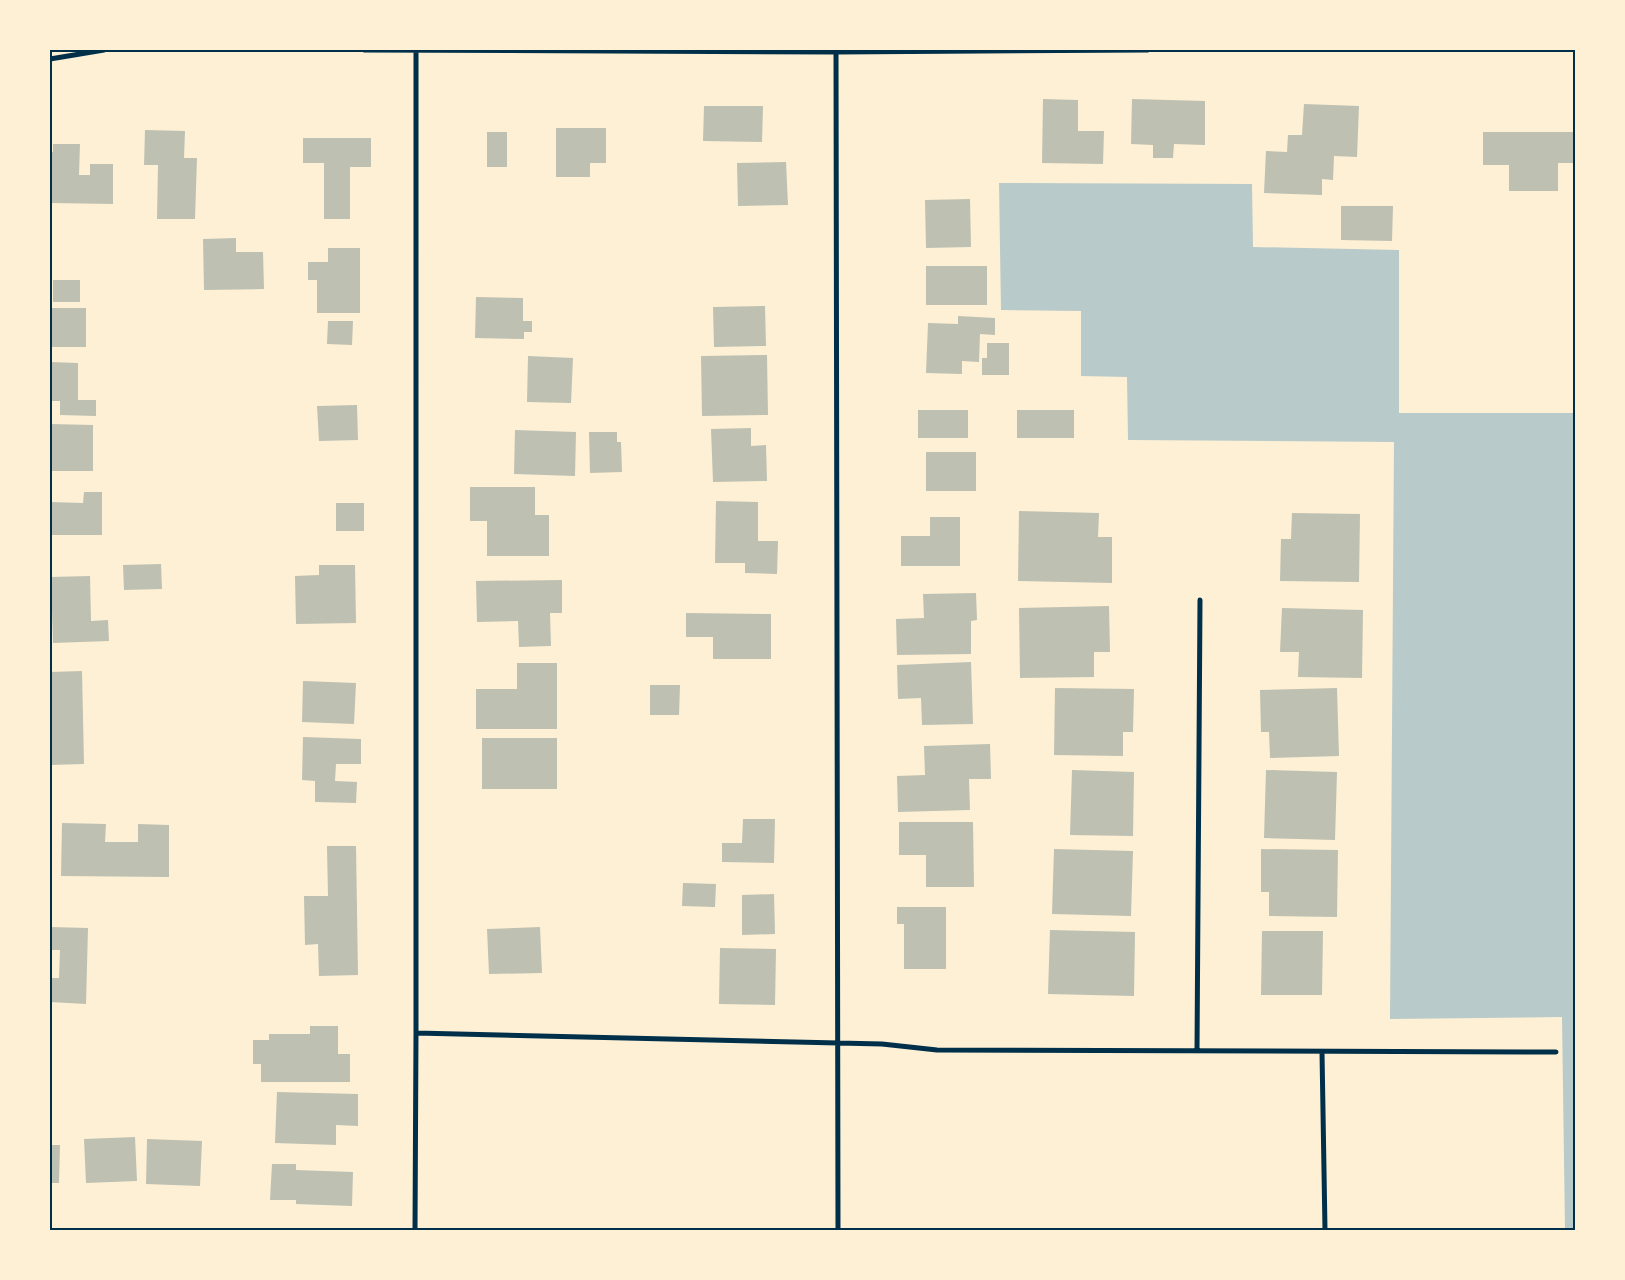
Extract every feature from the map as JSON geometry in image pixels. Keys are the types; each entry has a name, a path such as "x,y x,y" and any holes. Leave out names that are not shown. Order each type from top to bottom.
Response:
{"street":[{"path":"50,59 104,50"},
{"path":"364,50 1148,50"},
{"path":"415,1230 416,50"},
{"path":"836,51 838,1230"},
{"path":"1197,1051 1200,600"},
{"path":"416,1033 882,1044 937,1050 1556,1052"},
{"path":"1322,1052 1325,1230"}],"shaded area":[{"path":"999,183 1252,184 1253,247 1399,250 1399,413 1575,413 1575,1230 1565,1230 1562,1017 1390,1019 1394,442 1128,440 1127,377 1081,376 1081,311 1001,310"}],"building":[{"path":"1043,99 1078,100 1078,131 1104,131 1103,164 1042,163"},
{"path":"1132,99 1205,101 1205,145 1174,144 1173,158 1153,158 1153,145 1131,144"},
{"path":"1304,104 1359,106 1357,157 1334,156 1333,180 1322,179 1322,195 1264,193 1266,151 1287,152 1288,135 1302,135"},
{"path":"704,106 763,106 762,142 703,141"},
{"path":"556,128 606,128 606,163 590,163 590,177 556,177"},
{"path":"145,130 185,131 184,158 197,158 195,219 157,219 158,165 144,165"},
{"path":"487,132 507,132 507,167 487,167"},
{"path":"1483,132 1575,132 1575,163 1558,163 1558,191 1509,191 1509,165 1483,165"},
{"path":"303,138 371,138 371,167 350,167 350,219 324,219 324,163 303,163"},
{"path":"53,144 80,144 79,175 90,175 90,164 113,164 113,204 50,203 50,152 53,152"},
{"path":"786,162 788,205 738,206 737,163"},
{"path":"970,199 971,247 926,248 925,200"},
{"path":"1341,206 1393,206 1392,241 1341,240"},
{"path":"236,238 236,252 263,252 264,289 204,290 203,239"},
{"path":"328,248 360,248 360,313 317,313 317,280 308,280 308,262 328,262"},
{"path":"926,266 987,266 987,305 926,305"},
{"path":"53,280 80,280 80,302 53,302"},
{"path":"476,297 523,298 523,321 532,321 532,332 524,332 524,339 475,338"},
{"path":"765,306 766,346 714,347 713,307"},
{"path":"50,308 86,308 86,347 50,347"},
{"path":"958,316 995,318 995,335 980,334 979,362 962,361 962,374 926,373 928,323 958,324"},
{"path":"328,321 353,321 352,345 327,344"},
{"path":"987,343 1009,343 1009,375 982,375 982,358 987,358"},
{"path":"767,355 768,415 702,416 701,356"},
{"path":"528,356 573,358 571,403 527,402"},
{"path":"50,362 78,363 78,400 96,400 96,416 60,415 60,401 50,401"},
{"path":"357,405 358,440 319,441 317,406"},
{"path":"918,410 968,410 968,438 918,438"},
{"path":"1017,410 1074,410 1074,438 1017,438"},
{"path":"50,424 93,425 93,471 50,471"},
{"path":"751,428 751,446 766,445 767,481 713,482 711,429"},
{"path":"515,430 576,432 575,476 514,474"},
{"path":"589,432 617,432 617,442 621,442 622,472 590,473"},
{"path":"926,452 976,452 976,491 926,491"},
{"path":"470,487 535,487 535,515 549,515 549,556 487,556 487,521 470,521"},
{"path":"84,492 102,492 102,535 50,535 50,502 83,503"},
{"path":"716,501 758,502 758,541 778,541 777,574 745,573 745,563 715,563"},
{"path":"336,503 364,503 364,531 336,531"},
{"path":"1019,511 1099,513 1098,537 1112,537 1112,583 1018,581"},
{"path":"1292,513 1360,514 1359,582 1280,581 1281,539 1291,539"},
{"path":"930,517 960,517 960,566 901,566 901,536 930,536"},
{"path":"161,564 162,589 124,590 123,565"},
{"path":"319,565 355,565 356,623 296,624 295,576 319,575"},
{"path":"90,576 91,621 108,620 109,641 53,643 51,577"},
{"path":"562,580 562,613 550,613 551,646 519,647 518,621 477,622 476,581"},
{"path":"976,593 977,620 971,621 971,654 897,655 896,619 924,618 923,594"},
{"path":"1109,606 1110,652 1094,652 1094,677 1020,678 1019,608"},
{"path":"1282,608 1363,610 1362,678 1298,677 1299,652 1280,652"},
{"path":"686,613 771,614 771,659 713,659 713,637 686,637"},
{"path":"971,662 973,724 922,725 921,698 898,699 897,665"},
{"path":"517,663 557,663 557,729 476,729 476,689 517,689"},
{"path":"82,671 84,764 50,765 50,672"},
{"path":"303,681 356,683 354,724 302,722"},
{"path":"650,685 680,685 679,715 650,715"},
{"path":"1055,688 1134,689 1133,732 1123,732 1123,756 1054,755"},
{"path":"1337,688 1339,756 1270,758 1269,732 1261,732 1260,690"},
{"path":"303,737 361,739 361,764 336,764 335,781 357,782 356,803 315,802 315,781 302,780"},
{"path":"482,738 557,738 557,789 482,789"},
{"path":"990,744 991,779 969,779 970,810 898,812 897,776 925,775 924,746"},
{"path":"1072,770 1134,772 1133,836 1070,835"},
{"path":"1266,770 1337,772 1335,840 1264,838"},
{"path":"743,819 775,819 774,863 722,862 722,843 742,843"},
{"path":"899,822 973,822 974,887 926,887 926,855 899,855"},
{"path":"62,823 106,824 105,842 138,842 138,824 169,825 169,877 61,876"},
{"path":"327,846 356,846 358,975 319,976 318,944 305,945 304,896 328,896"},
{"path":"1054,849 1133,851 1131,916 1052,914"},
{"path":"1261,849 1338,850 1337,917 1269,916 1269,892 1261,892"},
{"path":"683,883 716,884 715,907 682,906"},
{"path":"774,894 775,934 742,935 742,895"},
{"path":"897,907 946,907 946,969 904,969 904,924 897,924"},
{"path":"50,927 88,928 86,1004 50,1002 50,978 59,978 60,950 50,950"},
{"path":"540,927 542,973 489,974 487,929"},
{"path":"1050,930 1135,932 1134,996 1048,994"},
{"path":"1262,931 1323,931 1322,995 1261,995"},
{"path":"720,948 776,949 775,1005 719,1004"},
{"path":"310,1026 338,1026 338,1054 350,1054 350,1082 261,1082 261,1064 253,1064 253,1040 269,1040 269,1034 310,1034"},
{"path":"277,1092 358,1094 358,1126 336,1125 336,1145 275,1143"},
{"path":"135,1137 137,1181 86,1183 84,1139"},
{"path":"147,1139 202,1141 200,1186 146,1184"},
{"path":"50,1145 60,1145 59,1183 50,1183"},
{"path":"272,1164 296,1164 296,1170 353,1172 352,1206 296,1204 296,1200 270,1200"}]}
